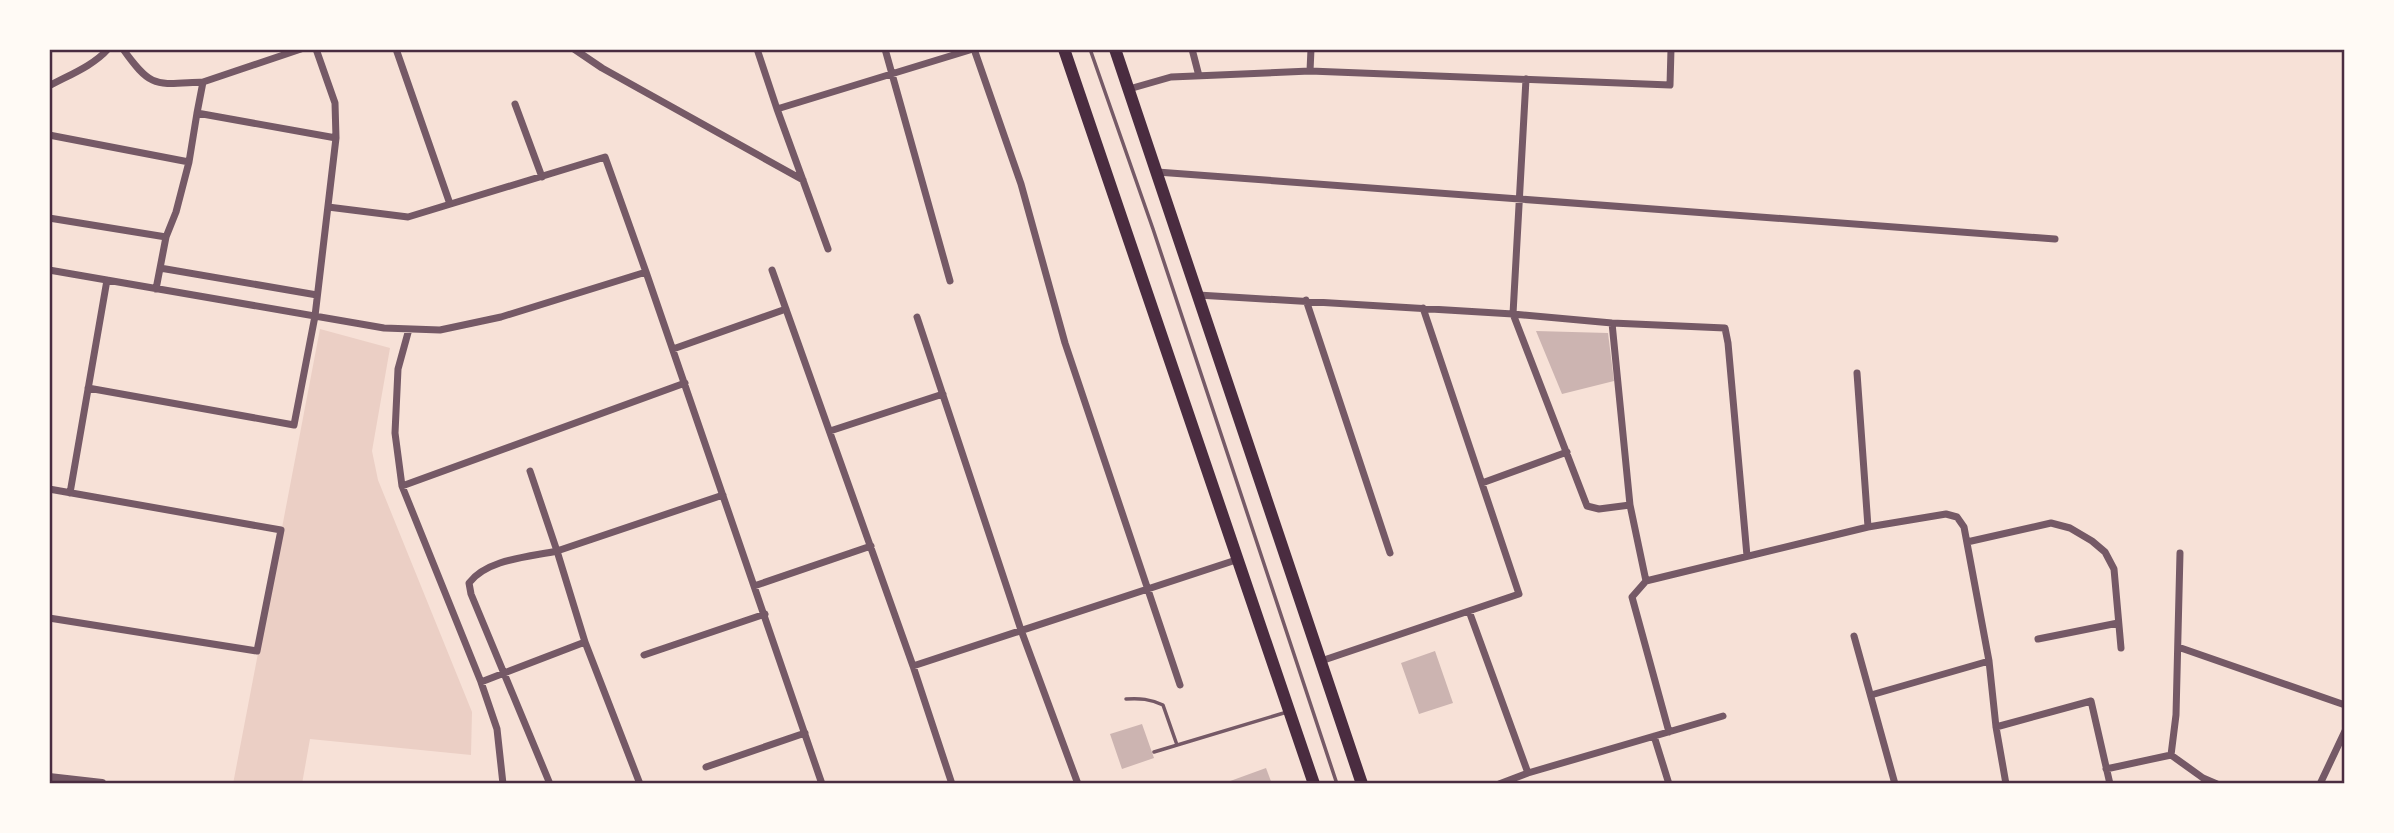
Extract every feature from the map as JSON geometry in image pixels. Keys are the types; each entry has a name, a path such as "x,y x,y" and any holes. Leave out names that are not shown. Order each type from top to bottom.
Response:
{"main road":[{"path":"1064,49 1314,784"},
{"path":"1115,49 1362,784"}],"street":[{"path":"49,86 102,57 108,49"},
{"path":"123,49 141,75 160,84 203,82 301,49"},
{"path":"88,388 294,425 315,316 336,138 335,103 316,49"},
{"path":"396,49 450,204"},
{"path":"574,49 602,68 803,180"},
{"path":"757,49 828,249"},
{"path":"885,49 950,281"},
{"path":"777,109 974,49 1021,184 1077,383 1149,587 1180,685"},
{"path":"1192,49 1199,76"},
{"path":"1310,71 1311,49"},
{"path":"1129,89 1171,78 1310,71 1670,85 1671,49"},
{"path":"1526,79 1513,314 1587,506 1599,509 1630,505"},
{"path":"156,289 166,237 176,212 189,162 203,82"},
{"path":"516,104 541,177"},
{"path":"197,113 336,138"},
{"path":"49,135 189,162"},
{"path":"328,207 408,217 605,157 822,784"},
{"path":"1157,172 2055,239"},
{"path":"49,218 166,237"},
{"path":"160,268 317,295"},
{"path":"49,270 384,328 440,330 501,317 646,272"},
{"path":"772,270 871,546 952,784"},
{"path":"70,493 107,280"},
{"path":"1198,295 1725,328 1747,556"},
{"path":"1306,300 1390,553"},
{"path":"1321,661 1519,594 1423,308"},
{"path":"673,349 786,309"},
{"path":"917,317 1021,630 1078,784"},
{"path":"1612,323 1630,505 1646,581"},
{"path":"409,329 397,369 395,433 402,486 481,682 497,729 503,784"},
{"path":"1857,373 1868,527"},
{"path":"402,486 685,383"},
{"path":"830,431 943,394"},
{"path":"1482,483 1567,452"},
{"path":"530,471 586,642 640,784"},
{"path":"49,489 281,530 257,650 49,618"},
{"path":"550,784 471,594 469,583 474,576 493,565 557,551 723,495"},
{"path":"1669,732 1632,597 1646,581 1868,527 1946,514 1960,520 1967,542 1989,662 1996,727 2007,784"},
{"path":"1967,542 2051,523 2070,528 2092,541 2105,552 2114,569 2121,648"},
{"path":"754,586 871,546"},
{"path":"2171,755 2176,715 2180,553"},
{"path":"913,666 1236,560"},
{"path":"1469,611 1528,773"},
{"path":"644,655 765,614"},
{"path":"2038,639 2118,623"},
{"path":"1854,636 1895,784"},
{"path":"481,682 586,642"},
{"path":"2178,647 2345,705"},
{"path":"1871,695 1989,662"},
{"path":"1996,727 2091,701 2110,784"},
{"path":"1499,784 1528,773 1723,716"},
{"path":"2320,784 2345,731"},
{"path":"706,766 805,733"},
{"path":"1654,736 1669,784"},
{"path":"2106,769 2171,755"},
{"path":"2171,755 2204,781 2217,784"},
{"path":"49,778 102,784"}],"lane":[{"path":"1090,49 1337,784"},
{"path":"1126,699 1153,700 1163,705 1177,745"},
{"path":"1154,752 1289,711"}],"shaded area":[{"path":"320,329 390,348 372,451 378,480 472,712 471,755 310,739 302,784 233,784"}],"building":[{"path":"1536,331 1608,333 1614,381 1562,394"},
{"path":"1435,651 1453,703 1419,714 1401,663"},
{"path":"1142,724 1154,758 1122,769 1110,734"},
{"path":"1266,768 1272,784 1222,784"}]}
